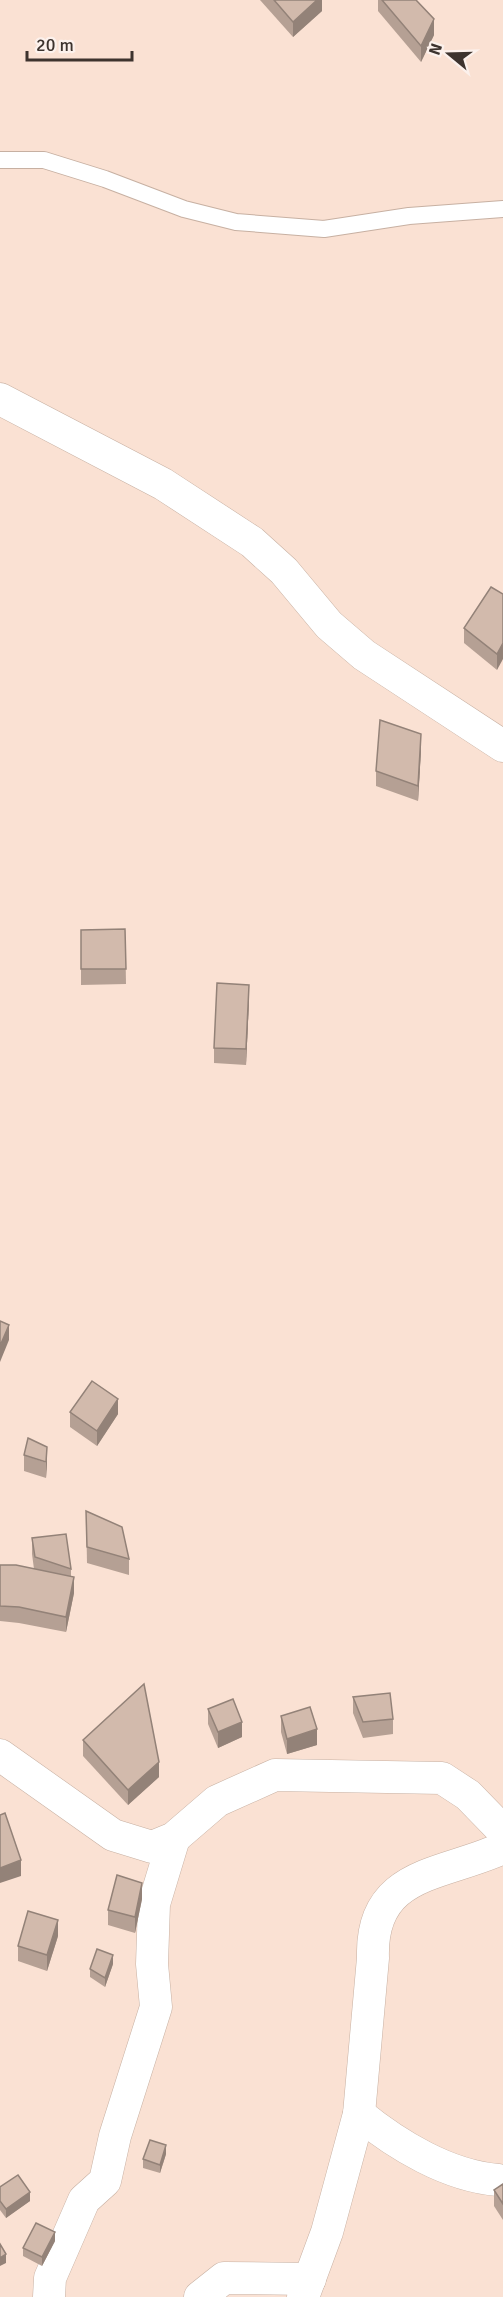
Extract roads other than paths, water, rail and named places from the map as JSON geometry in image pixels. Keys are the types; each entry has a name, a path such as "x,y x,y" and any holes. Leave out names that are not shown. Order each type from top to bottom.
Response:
{"street":[{"path":"0,399 163,484 252,542 284,571 329,625 364,655 503,746"},
{"path":"0,1755 113,1835 152,1847 174,1838 217,1801 275,1775 442,1778 468,1795 503,1831"},
{"path":"50,2297 50,2278 84,2200 105,2181 115,2136 156,2007 152,1964 154,1904 174,1838"},
{"path":"200,2297 224,2278 307,2288 327,2232 359,2114 373,1958 373,1934 382,1906 412,1881 450,1866 481,1858 503,1848"},
{"path":"359,2114 389,2137 453,2170 498,2180"}],"lane":[{"path":"0,160 44,160 105,179 184,208 236,222 324,229 409,216 503,209"}]}
